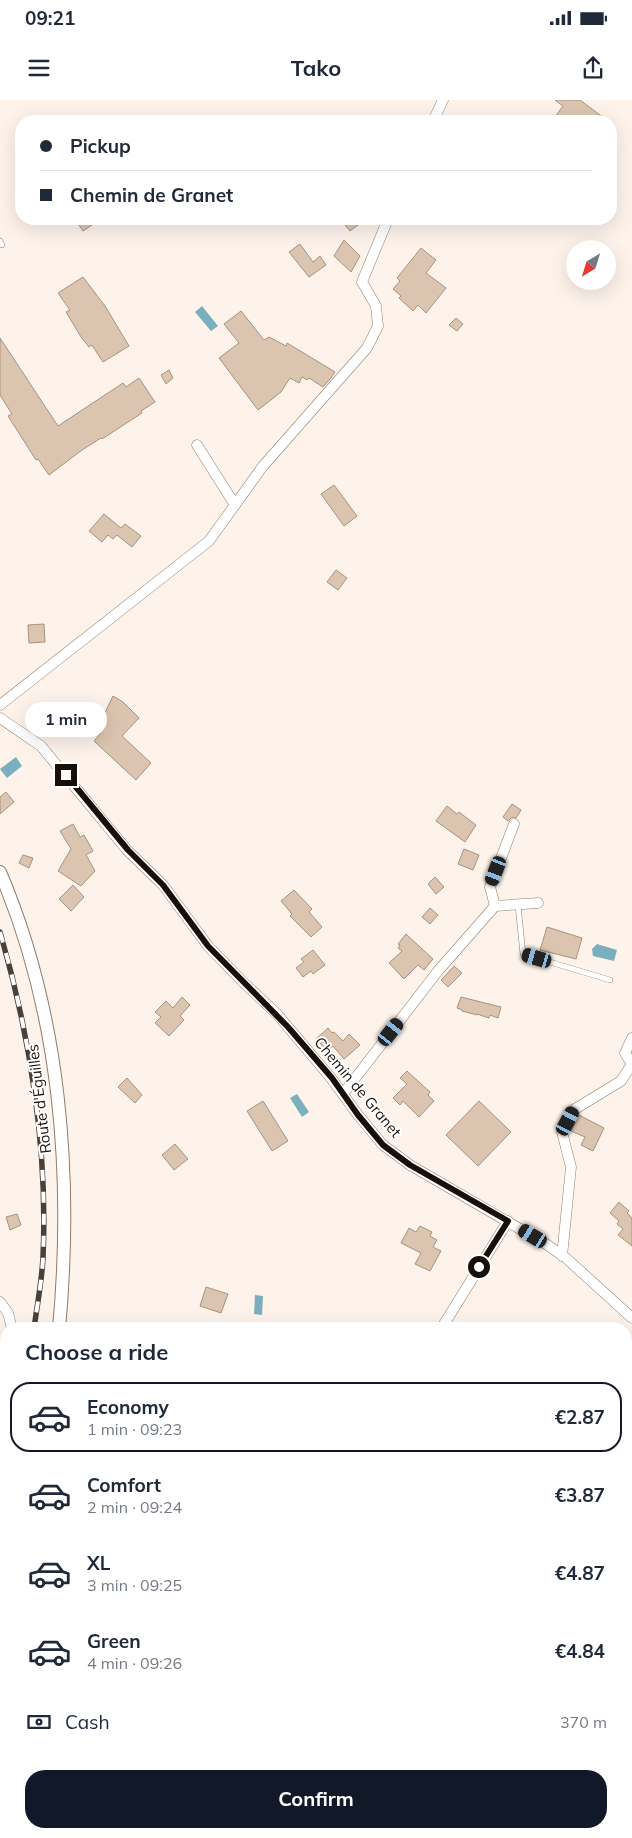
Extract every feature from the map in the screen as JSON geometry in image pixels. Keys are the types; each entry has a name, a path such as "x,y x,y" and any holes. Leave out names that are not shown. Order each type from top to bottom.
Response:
{"street":[{"path":"436,115 444,100"},
{"path":"0,705 209,541 263,466 367,348 378,326 376,306 362,282 386,225"},
{"path":"197,445 235,505"},
{"name":"Chemin de Granet","path":"0,718 41,746 128,850 163,885 208,946 277,1014 332,1078 383,1145 410,1165 546,1244 632,1318"},
{"path":"495,906 490,887 514,824"},
{"name":"Route d'Éguilles","path":"0,872 25,938 53,1060 62,1141 64,1182 65,1241 59,1322"},
{"path":"343,1094 438,971 495,906 538,904"},
{"path":"562,1256 571,1167 562,1132 575,1109 621,1082 632,1064 625,1052 632,1038"},
{"path":"445,1322 508,1221"},
{"path":"0,1302 8,1313 10,1322"}],"lane":[{"path":"518,905 523,954 610,980"}],"water":[{"path":"202,306 218,326 211,331 195,312"},
{"path":"16,757 22,766 7,778 0,769"},
{"path":"597,944 617,950 614,961 593,956 592,949"},
{"path":"297,1094 309,1112 302,1117 290,1098"},
{"path":"255,1295 263,1296 262,1315 254,1314"}],"building":[{"path":"555,100 580,100 600,115 556,115 563,106"},
{"path":"79,225 92,225 83,231"},
{"path":"345,225 358,225 350,231"},
{"path":"344,240 360,256 351,272 334,256"},
{"path":"300,244 313,262 320,256 326,265 309,277 289,252"},
{"path":"421,248 436,260 426,273 446,288 426,313 418,305 413,311 399,298 401,296 393,289 400,281 397,278"},
{"path":"83,277 105,306 129,346 103,362 92,345 89,347 81,337 66,312 70,310 58,293"},
{"path":"241,311 264,340 269,337 286,346 287,343 335,372 331,378 323,387 309,378 307,380 302,377 299,383 290,378 281,392 258,410 219,358 239,343 224,324"},
{"path":"456,318 463,324 457,331 449,325"},
{"path":"0,338 58,426 123,383 126,387 139,378 155,402 141,411 142,413 82,450 49,475 38,459 36,460 8,416 12,414 0,395"},
{"path":"169,370 173,378 166,384 161,375"},
{"path":"334,485 357,516 344,526 321,494"},
{"path":"104,514 121,528 125,524 141,536 132,547 117,535 113,539 108,535 102,542 89,531"},
{"path":"336,570 347,578 338,590 327,582"},
{"path":"44,624 45,642 29,643 28,625"},
{"path":"113,696 123,702 139,718 122,736 151,763 136,780 94,741 104,729 102,719"},
{"path":"57,703 70,713 58,727 45,717"},
{"path":"6,792 14,802 0,814 0,797"},
{"path":"512,804 521,810 516,818 512,817 508,821 503,817"},
{"path":"447,806 457,814 459,812 476,825 465,842 436,821"},
{"path":"73,824 80,837 84,835 93,851 86,855 95,871 81,886 58,871 71,849 60,831"},
{"path":"464,849 479,855 473,870 458,864"},
{"path":"23,855 33,858 29,868 19,863"},
{"path":"435,877 444,887 436,894 428,884"},
{"path":"73,885 84,897 71,911 59,899"},
{"path":"294,890 312,909 309,912 322,927 311,937 290,916 292,914 281,901"},
{"path":"430,908 438,915 430,924 422,917"},
{"path":"547,927 582,938 576,959 540,950"},
{"path":"406,934 433,959 424,970 418,965 404,979 389,963 402,951 398,948 400,945 398,944"},
{"path":"313,950 325,965 313,974 311,971 303,977 296,968 304,962 301,959"},
{"path":"454,966 462,973 448,987 441,980"},
{"path":"182,997 190,1005 180,1016 184,1020 169,1036 155,1023 161,1017 155,1012 166,1001 173,1008"},
{"path":"461,997 501,1007 498,1018 490,1015 489,1018 462,1011 457,1008"},
{"path":"328,1028 343,1041 349,1034 360,1045 344,1059 333,1046 327,1051 316,1039"},
{"path":"407,1071 430,1092 428,1095 434,1101 419,1117 403,1101 400,1105 393,1098 407,1084 400,1078"},
{"path":"127,1078 142,1095 135,1103 118,1087"},
{"path":"263,1101 288,1141 272,1151 247,1111"},
{"path":"479,1101 511,1132 478,1166 446,1135"},
{"path":"579,1115 604,1128 593,1151 581,1145 585,1137 571,1131"},
{"path":"175,1144 188,1159 174,1170 162,1155"},
{"path":"619,1202 629,1211 627,1213 632,1218 632,1246 618,1235 623,1229 617,1224 619,1221 610,1213"},
{"path":"17,1214 21,1225 10,1230 6,1217"},
{"path":"420,1226 432,1232 430,1236 437,1240 433,1247 441,1251 430,1271 415,1264 421,1253 401,1243 409,1228 416,1232"},
{"path":"206,1287 228,1294 221,1313 200,1306"}],"railway":[{"path":"0,932 20,1011 35,1093 40,1134 43,1175 43,1257 35,1322"}],"route":[{"path":"66,775 128,850 163,885 208,946 277,1014 332,1078 358,1115 383,1145 410,1165 508,1221 479,1267"}]}
